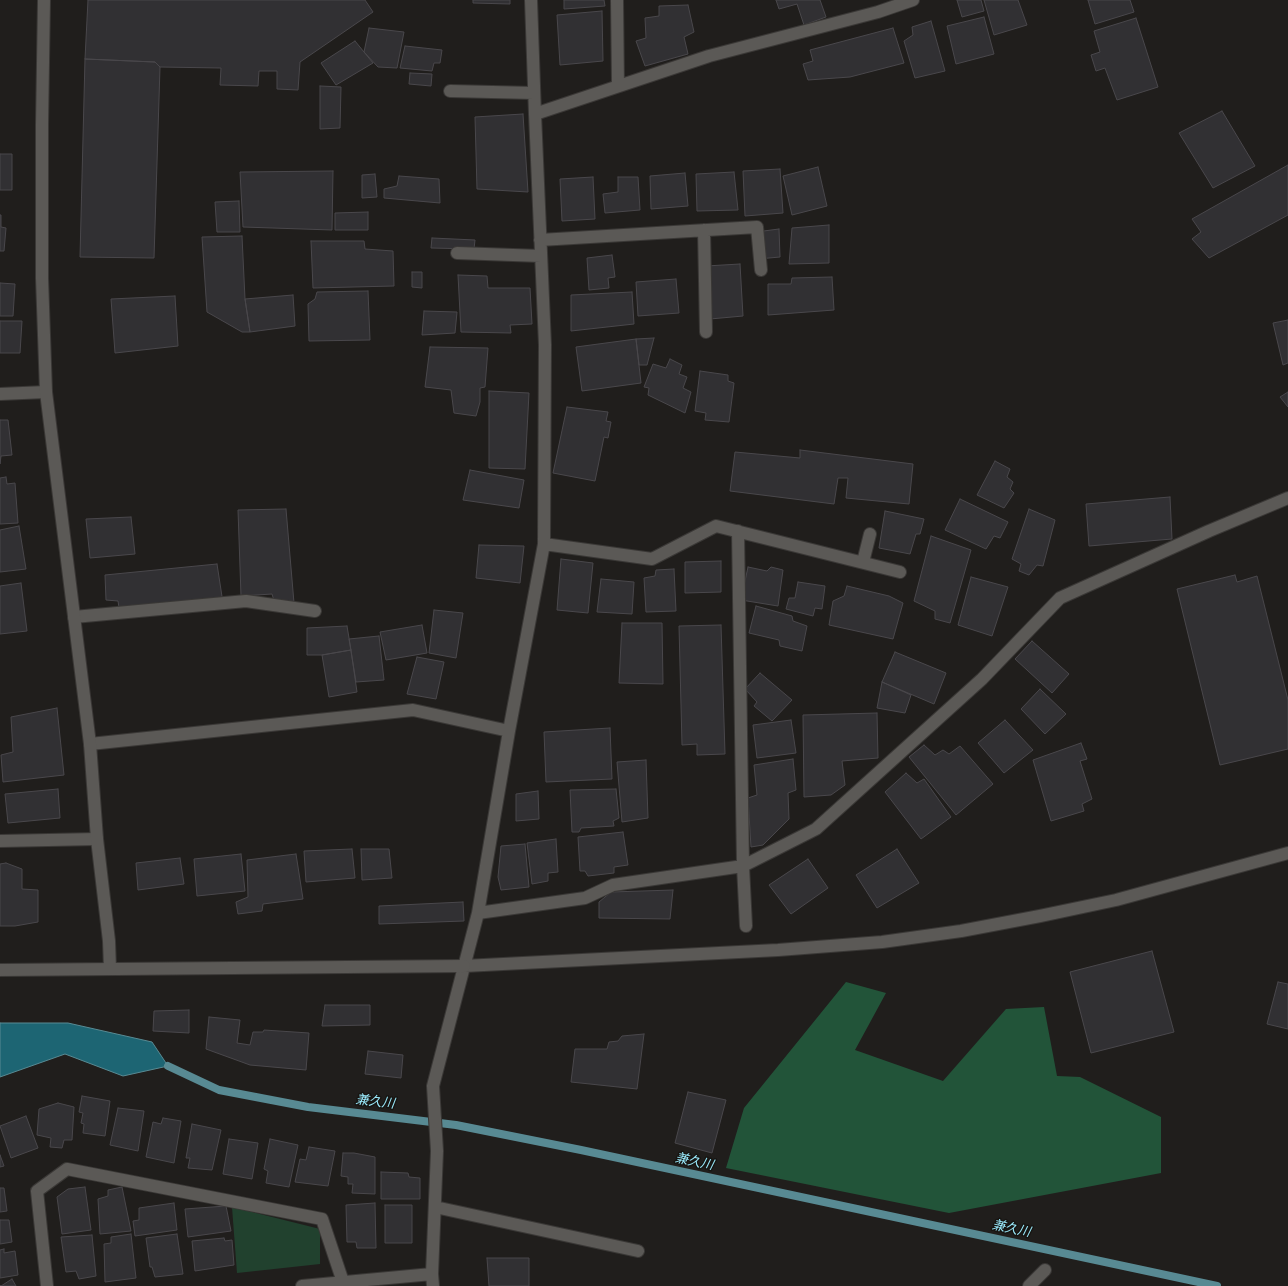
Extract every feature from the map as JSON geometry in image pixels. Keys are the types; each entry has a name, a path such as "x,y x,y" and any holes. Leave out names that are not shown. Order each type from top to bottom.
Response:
{"street":[{"path":"44,0 42,278 46,392 90,744 97,839 109,941 110,969"},
{"path":"302,1286 343,1282 433,1280 437,1151 433,1086 478,913 509,731 544,544 545,345 534,93 532,0"},
{"path":"617,0 618,86"},
{"path":"535,114 709,56 878,12 913,0"},
{"path":"450,91 534,93"},
{"path":"540,240 757,227 761,270"},
{"path":"704,230 706,332"},
{"path":"457,253 541,256"},
{"path":"0,394 46,392"},
{"path":"478,913 586,898 613,885 743,866 816,829 982,679 1060,598 1209,531 1288,498"},
{"path":"544,544 652,559 716,526 900,572"},
{"path":"738,531 743,866 746,926"},
{"path":"863,562 870,534"},
{"path":"74,617 246,600 315,611"},
{"path":"90,744 412,710 509,731"},
{"path":"0,841 97,839"},
{"path":"0,970 464,966 778,950 882,942 969,930 1116,900 1288,853"},
{"path":"47,1286 37,1191 67,1169 322,1219 343,1282"},
{"path":"435,1208 638,1251"},
{"path":"1030,1286 1045,1270"}],"green space":[{"path":"846,982 886,993 855,1050 943,1081 1006,1009 1044,1007 1057,1076 1080,1077 1161,1117 1161,1173 949,1213 726,1168 744,1108"},
{"path":"232,1207 320,1229 320,1264 237,1273"}],"water":[{"path":"0,1023 68,1023 152,1042 168,1066 123,1076 65,1054 0,1077"}],"building":[{"path":"88,0 365,0 373,12 300,62 298,90 277,89 277,71 259,71 258,86 220,85 221,68 160,67 155,62 85,59"},
{"path":"473,0 510,0 510,4 473,3"},
{"path":"564,0 604,0 605,6 564,9"},
{"path":"776,0 820,0 826,17 804,25 797,4 779,9"},
{"path":"957,0 981,0 984,11 962,17"},
{"path":"984,0 1018,0 1027,25 994,35"},
{"path":"1088,0 1130,0 1134,12 1095,24"},
{"path":"688,5 694,32 684,37 688,54 645,66 636,41 646,38 645,18 659,16 659,6"},
{"path":"602,11 603,61 560,65 557,15"},
{"path":"984,17 994,54 956,64 947,26"},
{"path":"1136,18 1158,87 1117,100 1105,68 1096,71 1091,55 1100,52 1094,31"},
{"path":"931,21 945,71 915,78 904,41 913,35 912,27"},
{"path":"369,28 404,32 397,68 378,67 364,52"},
{"path":"893,28 904,63 850,77 808,80 803,64 813,61 810,50"},
{"path":"355,41 373,63 336,85 321,63"},
{"path":"405,46 442,50 440,63 434,63 432,71 400,68"},
{"path":"85,59 155,62 160,67 154,258 80,257"},
{"path":"410,73 432,74 431,86 409,84"},
{"path":"320,86 341,87 340,128 320,129"},
{"path":"1222,111 1255,166 1213,188 1179,133"},
{"path":"523,114 528,192 477,189 475,117"},
{"path":"0,154 12,154 12,190 0,190"},
{"path":"1288,165 1288,215 1209,258 1192,239 1201,232 1192,219"},
{"path":"818,167 827,206 792,215 783,176"},
{"path":"780,169 783,213 745,216 743,171"},
{"path":"333,171 332,230 243,227 240,172"},
{"path":"734,172 738,210 697,211 696,174"},
{"path":"685,173 688,206 651,209 650,176"},
{"path":"375,174 377,197 362,198 362,175"},
{"path":"399,176 439,179 440,203 384,198 384,189 397,186"},
{"path":"593,177 595,219 562,221 560,179"},
{"path":"618,177 638,177 640,210 605,213 603,194 618,192"},
{"path":"239,201 240,232 217,232 215,202"},
{"path":"368,212 368,230 335,230 335,213"},
{"path":"0,215 1,227 6,228 4,251 0,251"},
{"path":"829,225 829,263 789,264 792,228"},
{"path":"779,229 780,257 758,259 756,232"},
{"path":"242,236 245,299 250,332 242,332 207,312 202,237"},
{"path":"432,238 475,240 474,249 431,248"},
{"path":"311,241 364,241 365,249 393,251 394,286 313,288"},
{"path":"612,255 615,277 608,278 609,288 589,290 587,258"},
{"path":"740,264 743,316 710,319 706,266"},
{"path":"412,272 422,272 422,288 412,287"},
{"path":"458,275 487,276 488,288 530,288 532,324 510,325 511,333 461,332"},
{"path":"832,277 834,310 768,315 768,284 791,284 792,278"},
{"path":"676,279 679,313 638,316 636,282"},
{"path":"0,283 15,284 13,316 0,316"},
{"path":"368,291 370,340 309,341 308,304 315,299 317,292"},
{"path":"632,292 634,324 571,331 571,295"},
{"path":"293,295 295,326 250,332 245,299"},
{"path":"175,296 178,346 115,353 111,299"},
{"path":"424,311 457,312 455,333 422,335"},
{"path":"1288,320 1288,363 1283,365 1273,323"},
{"path":"0,321 22,321 20,353 0,353"},
{"path":"654,338 647,365 639,365 636,339"},
{"path":"636,339 641,383 582,391 576,347"},
{"path":"430,347 488,348 485,387 480,388 480,402 476,416 454,413 451,390 425,387"},
{"path":"670,359 682,365 679,374 687,377 683,388 691,392 685,413 648,395 649,388 644,387 653,364 666,368"},
{"path":"700,371 728,375 728,381 734,383 729,422 705,420 706,413 695,411"},
{"path":"489,391 529,393 525,469 489,468"},
{"path":"1288,392 1288,407 1280,397"},
{"path":"567,407 608,412 606,421 611,422 608,438 604,437 595,481 553,473"},
{"path":"0,420 8,420 12,455 1,456 0,464"},
{"path":"800,450 913,464 909,504 846,498 848,478 838,478 834,504 730,491 735,452 800,458"},
{"path":"995,461 1010,469 1007,477 1013,482 1010,489 1014,493 1004,508 977,495"},
{"path":"470,470 524,480 519,508 463,500"},
{"path":"6,477 7,484 15,483 18,523 0,524 0,478"},
{"path":"1170,497 1172,539 1089,546 1086,504"},
{"path":"960,499 1008,522 1000,538 994,536 986,549 945,530"},
{"path":"286,509 294,603 275,604 272,594 241,596 238,510"},
{"path":"1029,509 1055,520 1043,566 1037,565 1029,575 1019,571 1021,564 1012,559"},
{"path":"885,511 924,519 920,534 916,534 910,554 879,548"},
{"path":"131,517 135,554 90,558 86,519"},
{"path":"19,526 26,569 0,572 0,530"},
{"path":"931,536 971,550 950,623 935,619 935,611 914,601"},
{"path":"479,545 524,546 520,583 476,578"},
{"path":"561,559 593,563 588,613 557,610"},
{"path":"721,561 721,592 685,593 685,562"},
{"path":"217,564 223,603 120,614 118,601 106,600 105,575"},
{"path":"748,567 767,571 771,567 783,570 778,606 741,600"},
{"path":"674,569 676,611 646,612 644,578 655,576 656,570"},
{"path":"1235,575 1237,582 1257,576 1288,700 1288,749 1220,765 1177,589"},
{"path":"971,577 1008,587 992,636 958,625"},
{"path":"601,579 634,582 632,614 597,612"},
{"path":"798,582 825,586 822,609 815,608 813,616 786,609 789,598 795,598"},
{"path":"21,583 27,631 0,634 0,586"},
{"path":"847,586 889,596 903,603 893,639 829,625 833,601 844,596"},
{"path":"756,606 792,616 793,621 807,626 802,651 780,646 779,640 749,633"},
{"path":"434,610 463,613 456,658 429,653"},
{"path":"622,623 662,623 663,684 619,683"},
{"path":"422,625 427,653 386,660 380,632"},
{"path":"721,625 725,754 697,755 697,744 682,745 679,626"},
{"path":"347,626 351,650 322,655 307,655 307,628"},
{"path":"379,636 384,680 356,682 349,639"},
{"path":"1032,641 1069,674 1052,693 1015,659"},
{"path":"351,650 357,692 329,697 322,655"},
{"path":"895,652 946,673 934,704 882,682"},
{"path":"417,657 444,662 436,699 407,694"},
{"path":"760,673 792,700 772,721 754,706 757,702 745,689"},
{"path":"882,682 911,695 905,713 877,708"},
{"path":"1040,689 1066,714 1045,734 1021,709"},
{"path":"57,708 64,775 3,782 1,755 13,752 11,717"},
{"path":"877,713 878,758 842,761 845,785 831,795 804,797 803,715"},
{"path":"791,720 796,753 757,758 753,725"},
{"path":"1005,720 1033,750 1004,773 978,743"},
{"path":"610,728 612,779 546,782 544,732"},
{"path":"1081,743 1087,759 1080,761 1092,799 1082,804 1084,811 1051,821 1033,760"},
{"path":"924,745 935,755 943,750 949,754 960,746 993,784 956,815 909,757"},
{"path":"793,759 796,790 788,793 789,819 763,845 751,847 748,798 757,795 754,765"},
{"path":"646,760 648,818 622,822 617,762"},
{"path":"906,773 917,783 924,779 951,817 921,839 885,792"},
{"path":"58,789 60,818 8,823 5,794"},
{"path":"616,789 619,818 613,821 614,826 581,828 579,832 572,832 570,790"},
{"path":"538,791 539,819 516,821 516,794"},
{"path":"623,832 628,865 614,867 614,873 588,876 585,871 580,871 578,837"},
{"path":"556,839 558,872 548,873 548,881 532,884 527,843"},
{"path":"525,844 529,887 501,890 498,877 501,846"},
{"path":"352,849 355,878 306,882 304,851"},
{"path":"361,849 389,849 392,878 362,880"},
{"path":"897,849 919,883 877,908 856,875"},
{"path":"241,854 245,891 197,896 194,859"},
{"path":"296,854 303,899 263,904 262,911 238,914 236,902 248,897 247,860"},
{"path":"180,858 184,884 138,890 136,863"},
{"path":"808,859 828,888 791,914 769,885"},
{"path":"6,863 22,869 22,889 38,890 38,922 15,926 0,926 0,864"},
{"path":"673,890 670,919 599,918 599,902 611,892"},
{"path":"463,902 464,921 379,924 379,906"},
{"path":"1152,951 1174,1032 1091,1053 1070,972"},
{"path":"1278,982 1288,984 1288,1029 1267,1024"},
{"path":"325,1005 370,1005 370,1025 322,1026"},
{"path":"189,1010 189,1033 153,1031 154,1011"},
{"path":"209,1017 240,1020 237,1043 250,1045 253,1032 263,1032 264,1030 309,1033 306,1070 250,1065 206,1049"},
{"path":"644,1034 637,1089 571,1082 575,1049 607,1049 609,1042 618,1041 622,1036"},
{"path":"368,1051 403,1055 401,1078 365,1074"},
{"path":"688,1092 726,1100 712,1153 675,1143"},
{"path":"82,1096 110,1101 105,1136 83,1133 84,1124 81,1123 83,1113 79,1112"},
{"path":"58,1103 74,1107 72,1140 64,1140 62,1148 50,1147 51,1138 37,1135 39,1109"},
{"path":"118,1108 144,1111 138,1151 110,1145"},
{"path":"26,1116 38,1148 11,1158 0,1126"},
{"path":"163,1118 181,1121 174,1163 146,1157 153,1122 161,1124"},
{"path":"192,1124 221,1130 212,1170 188,1168 190,1158 186,1158"},
{"path":"229,1139 258,1143 252,1179 223,1174"},
{"path":"270,1139 298,1145 289,1187 266,1183 268,1171 264,1169"},
{"path":"309,1147 335,1151 328,1186 295,1182 300,1159 306,1160"},
{"path":"343,1153 354,1153 375,1157 375,1194 352,1193 353,1184 348,1184 348,1177 341,1176"},
{"path":"0,1155 4,1166 0,1167"},
{"path":"381,1172 408,1173 409,1177 420,1178 420,1199 381,1199"},
{"path":"85,1187 91,1230 62,1234 57,1197 68,1189"},
{"path":"122,1187 131,1231 100,1234 98,1199 108,1196 108,1190"},
{"path":"0,1188 4,1188 7,1211 0,1212"},
{"path":"174,1203 177,1230 135,1236 133,1221 139,1220 139,1208"},
{"path":"375,1203 376,1248 357,1248 356,1242 347,1242 346,1205"},
{"path":"385,1205 412,1205 412,1243 385,1243"},
{"path":"226,1206 231,1231 188,1237 185,1209"},
{"path":"0,1220 9,1220 12,1242 0,1244"},
{"path":"131,1234 136,1278 105,1282 104,1244 111,1243 111,1237"},
{"path":"177,1234 183,1274 155,1277 152,1267 150,1267 146,1238"},
{"path":"92,1235 96,1276 79,1279 76,1271 66,1272 61,1237"},
{"path":"224,1238 225,1241 232,1240 234,1265 195,1271 192,1241"},
{"path":"4,1249 4,1253 15,1251 18,1275 0,1278 0,1250"},
{"path":"487,1258 529,1258 529,1286 489,1286"},
{"path":"12,1279 16,1286 1,1286"}],"waterway":[{"name":"兼久川","path":"168,1066 219,1090 308,1107 456,1125 581,1150 1217,1286"}]}
